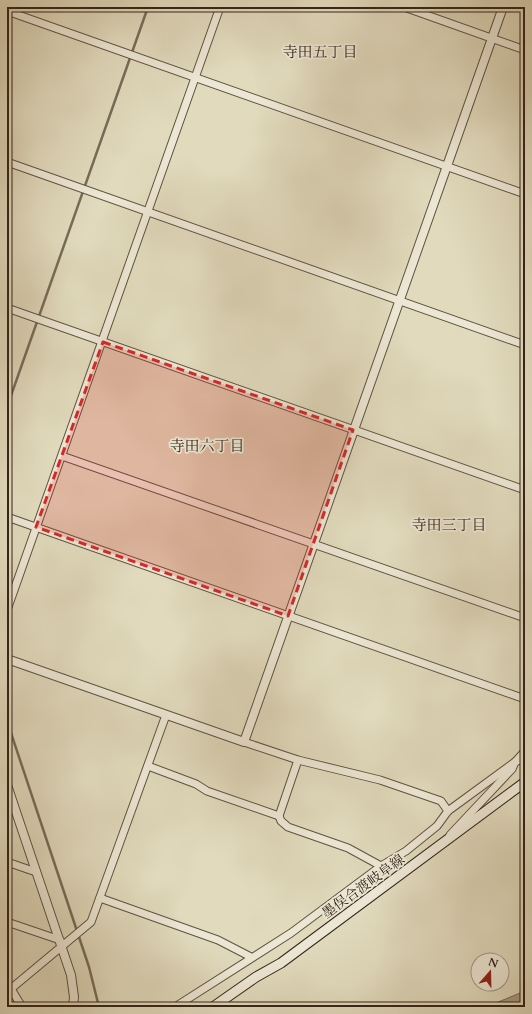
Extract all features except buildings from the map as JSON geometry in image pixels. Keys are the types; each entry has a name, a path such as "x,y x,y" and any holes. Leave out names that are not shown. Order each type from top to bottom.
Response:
{"main road":[{"name":"墨俣合渡岐阜線","path":"213,1007 256,977 281,963 525,782"}],"street":[{"path":"7,610 149,212 220,7"},
{"path":"404,7 525,50"},
{"path":"244,742 503,7"},
{"path":"7,11 525,194"},
{"path":"7,162 525,345"},
{"path":"7,308 525,490"},
{"path":"62,456 525,618"},
{"path":"7,517 524,698 525,689"},
{"path":"7,659 166,716 298,760 380,780 442,801 448,811"},
{"path":"9,991 61,944 85,928 91,922 166,716"},
{"path":"175,1007 213,984 251,957 291,933 382,866 406,851 437,826 448,811 515,762 525,751"},
{"path":"443,844 457,825 512,769 515,762 525,758"},
{"path":"298,760 279,816 281,821 288,827 348,848 382,866"},
{"path":"148,766 196,784 207,791 279,816"},
{"path":"7,785 71,975 74,997 73,1007"},
{"path":"7,862 36,872"},
{"path":"100,898 218,940 251,957"},
{"path":"7,922 61,944"},
{"path":"7,982 9,991 22,1007"}],"highlighted area":[{"path":"103,342 353,430 288,616 36,527"}],"water":[{"path":"525,991 525,1007 486,1007"}],"waterway":[{"path":"7,407 148,7"},
{"path":"7,721 89,967 99,1007"}],"district":[{"name":"寺田五丁目","path":"320,52"},
{"name":"寺田六丁目","path":"207,446"},
{"name":"寺田三丁目","path":"449,525"}]}
